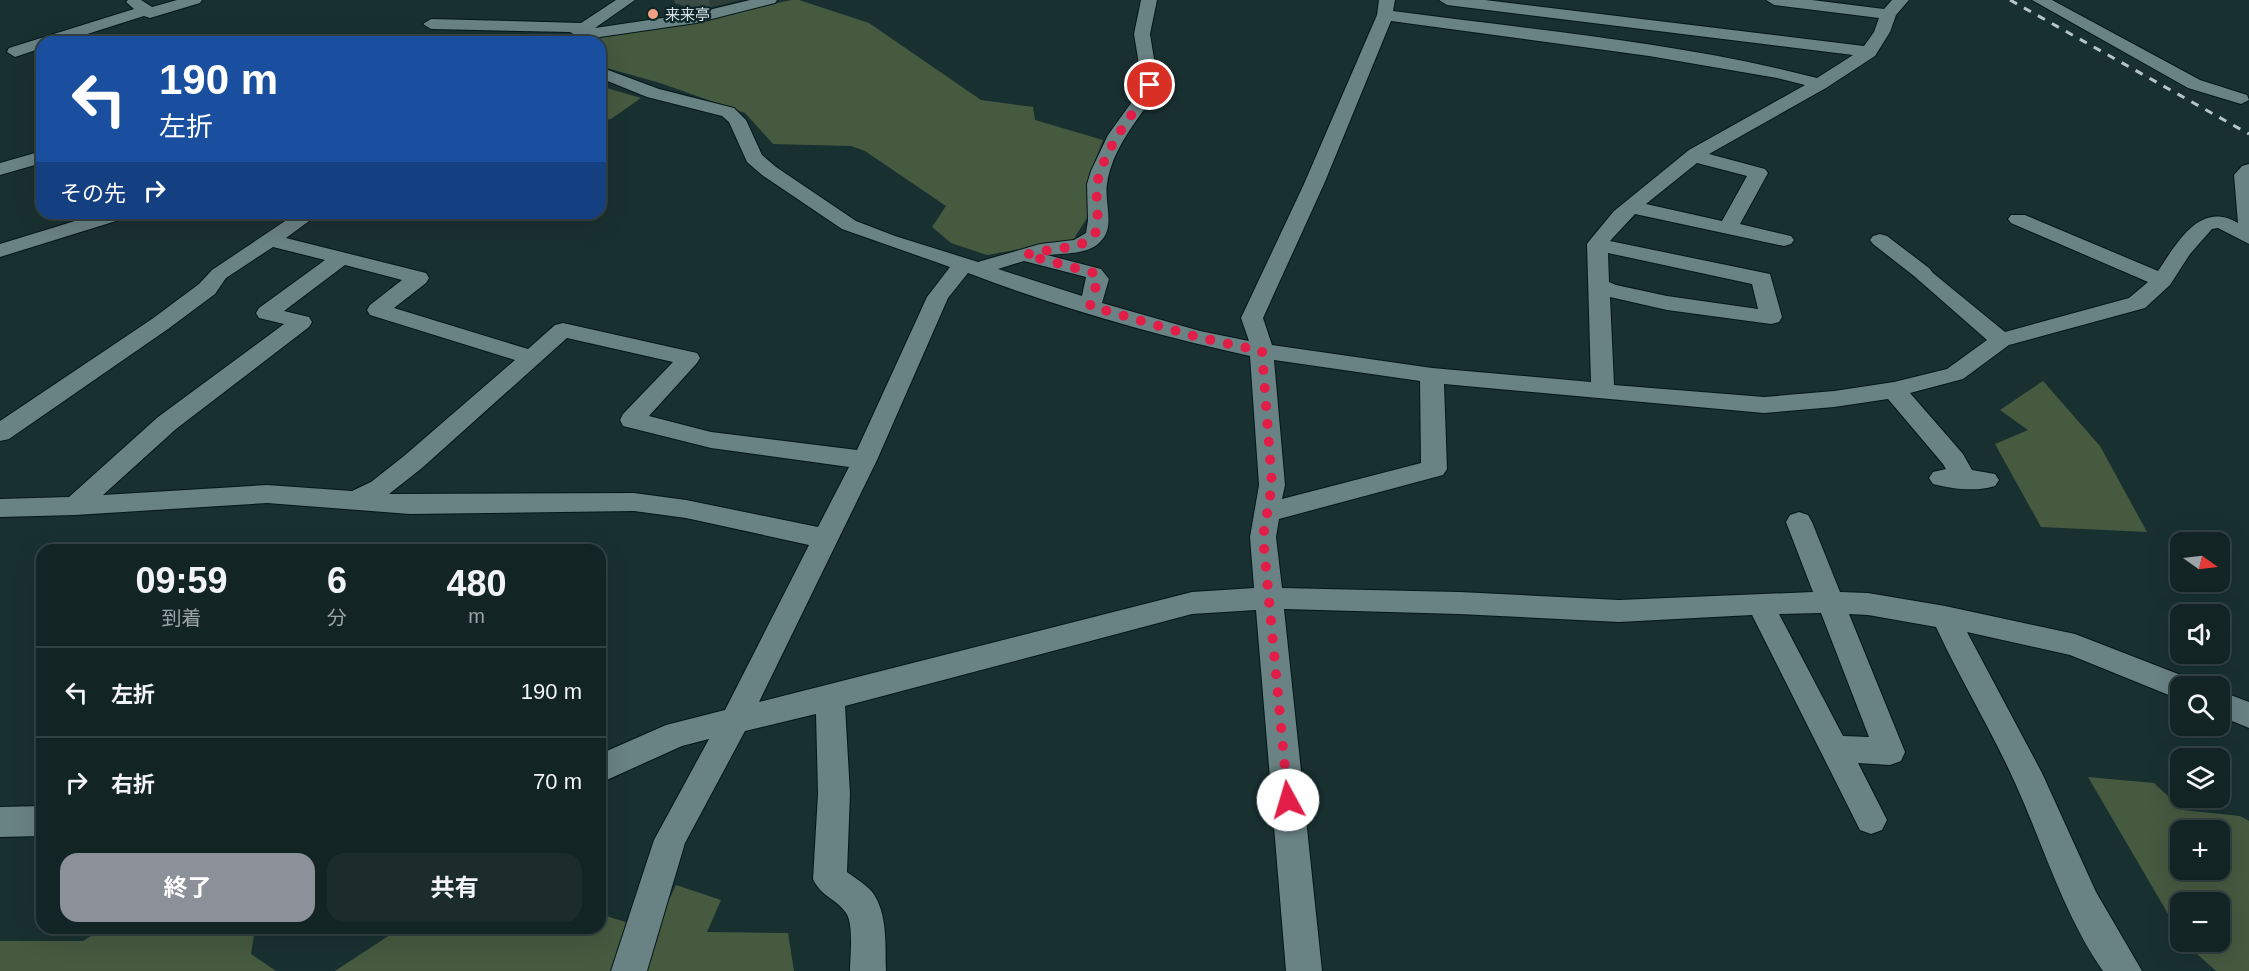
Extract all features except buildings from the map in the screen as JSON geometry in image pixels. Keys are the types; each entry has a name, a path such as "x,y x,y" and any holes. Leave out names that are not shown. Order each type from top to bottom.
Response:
{"street":[{"path":"131,0 150,13 194,0"},
{"path":"572,36 627,0"},
{"path":"431,24 582,30 593,33 676,13 769,0"},
{"path":"629,971 670,840 736,719 824,538 865,460 938,297 971,267 1026,255 1041,249 1083,243 1093,238 1098,230 1096,194 1103,166 1114,142 1148,92 1150,85 1149,67 1142,34 1149,0"},
{"path":"1447,0 1869,52"},
{"path":"1611,0 1611,46"},
{"path":"1774,0 1888,14"},
{"path":"1603,391 1597,244 1621,215 1694,156 1820,84 1869,52 1882,32 1888,14 1901,0"},
{"path":"2040,0 2194,84 2241,99"},
{"path":"1304,971 1263,537 1272,485 1262,351 1252,318 1314,184 1386,8 1778,73 1820,84"},
{"path":"66,36 146,10"},
{"path":"15,51 36,45"},
{"path":"606,74 653,93 728,112 737,120 754,158 849,225 888,240 1090,306 1197,337 1262,351 1432,375 1764,405 1834,399 1894,390 1955,374 2001,340 2137,303 2162,280 2182,250 2205,225 2222,221 2249,238"},
{"path":"1694,156 1758,173 1728,228"},
{"path":"0,169 36,159"},
{"path":"2249,170 2244,175 2249,228"},
{"path":"1631,207 1784,240"},
{"path":"0,251 103,219"},
{"path":"0,433 160,324 207,289 219,274 301,219"},
{"path":"2018,219 2162,280"},
{"path":"270,240 418,278 378,310 531,357"},
{"path":"1880,240 1923,272 1924,277 2001,340"},
{"path":"1597,244 1638,255 1761,279 1771,317 1667,303 1609,290 1599,285"},
{"path":"1026,255 1094,273 1098,279 1090,306"},
{"path":"75,506 167,423 301,322 267,313 340,259"},
{"path":"355,501 380,488 413,462 563,330 689,358 632,420 711,440 865,460"},
{"path":"1269,512 1434,468 1432,375"},
{"path":"1894,390 1947,450 1964,479"},
{"path":"0,508 75,506 267,494 410,505 634,502 686,508 824,538"},
{"path":"1799,522 1890,752 1833,748"},
{"path":"606,766 677,734 830,698 1192,603 1268,598 1459,603 1618,611 1830,602 1868,604 1945,617 2075,645 2170,684"},
{"path":"1760,604 1871,820"},
{"path":"1945,617 1962,656 2031,782 2082,901 2109,951 2124,971"},
{"path":"830,698 834,794 830,879 860,903 867,923 868,971"},
{"path":"2230,708 2249,715"},
{"path":"0,822 36,821"}],"green space":[{"path":"791,0 799,0 869,23 981,100 1033,107 1035,120 1103,140 1091,171 1087,218 1073,240 987,255 951,243 932,227 946,206 865,151 851,146 773,144 745,113 660,83 606,68 606,36 683,24"},
{"path":"606,88 641,98 611,119 606,120"},
{"path":"2043,381 2100,446 2147,532 2041,527 1995,444 2028,430 2000,410"},
{"path":"2088,777 2154,783 2170,798 2170,808 2240,816 2249,821 2249,971 2216,971 2195,952 2230,952 2230,892 2170,892 2170,917"},
{"path":"676,885 721,900 707,932 788,933 794,971 335,971 391,934 606,934 606,916 654,931"},
{"path":"94,934 254,934 251,954 276,971 0,971 0,941 83,941"}],"railway":[{"path":"2010,0 2249,134"}],"place":[{"name":"来来亭","path":"653,14"}],"route":[{"path":"1150,85 1148,92 1114,142 1103,166 1097,185 1098,230 1093,238 1069,247 1041,249 1026,255 1094,273 1098,279 1090,306 1197,337 1262,351 1272,485 1263,537 1288,800"}]}
